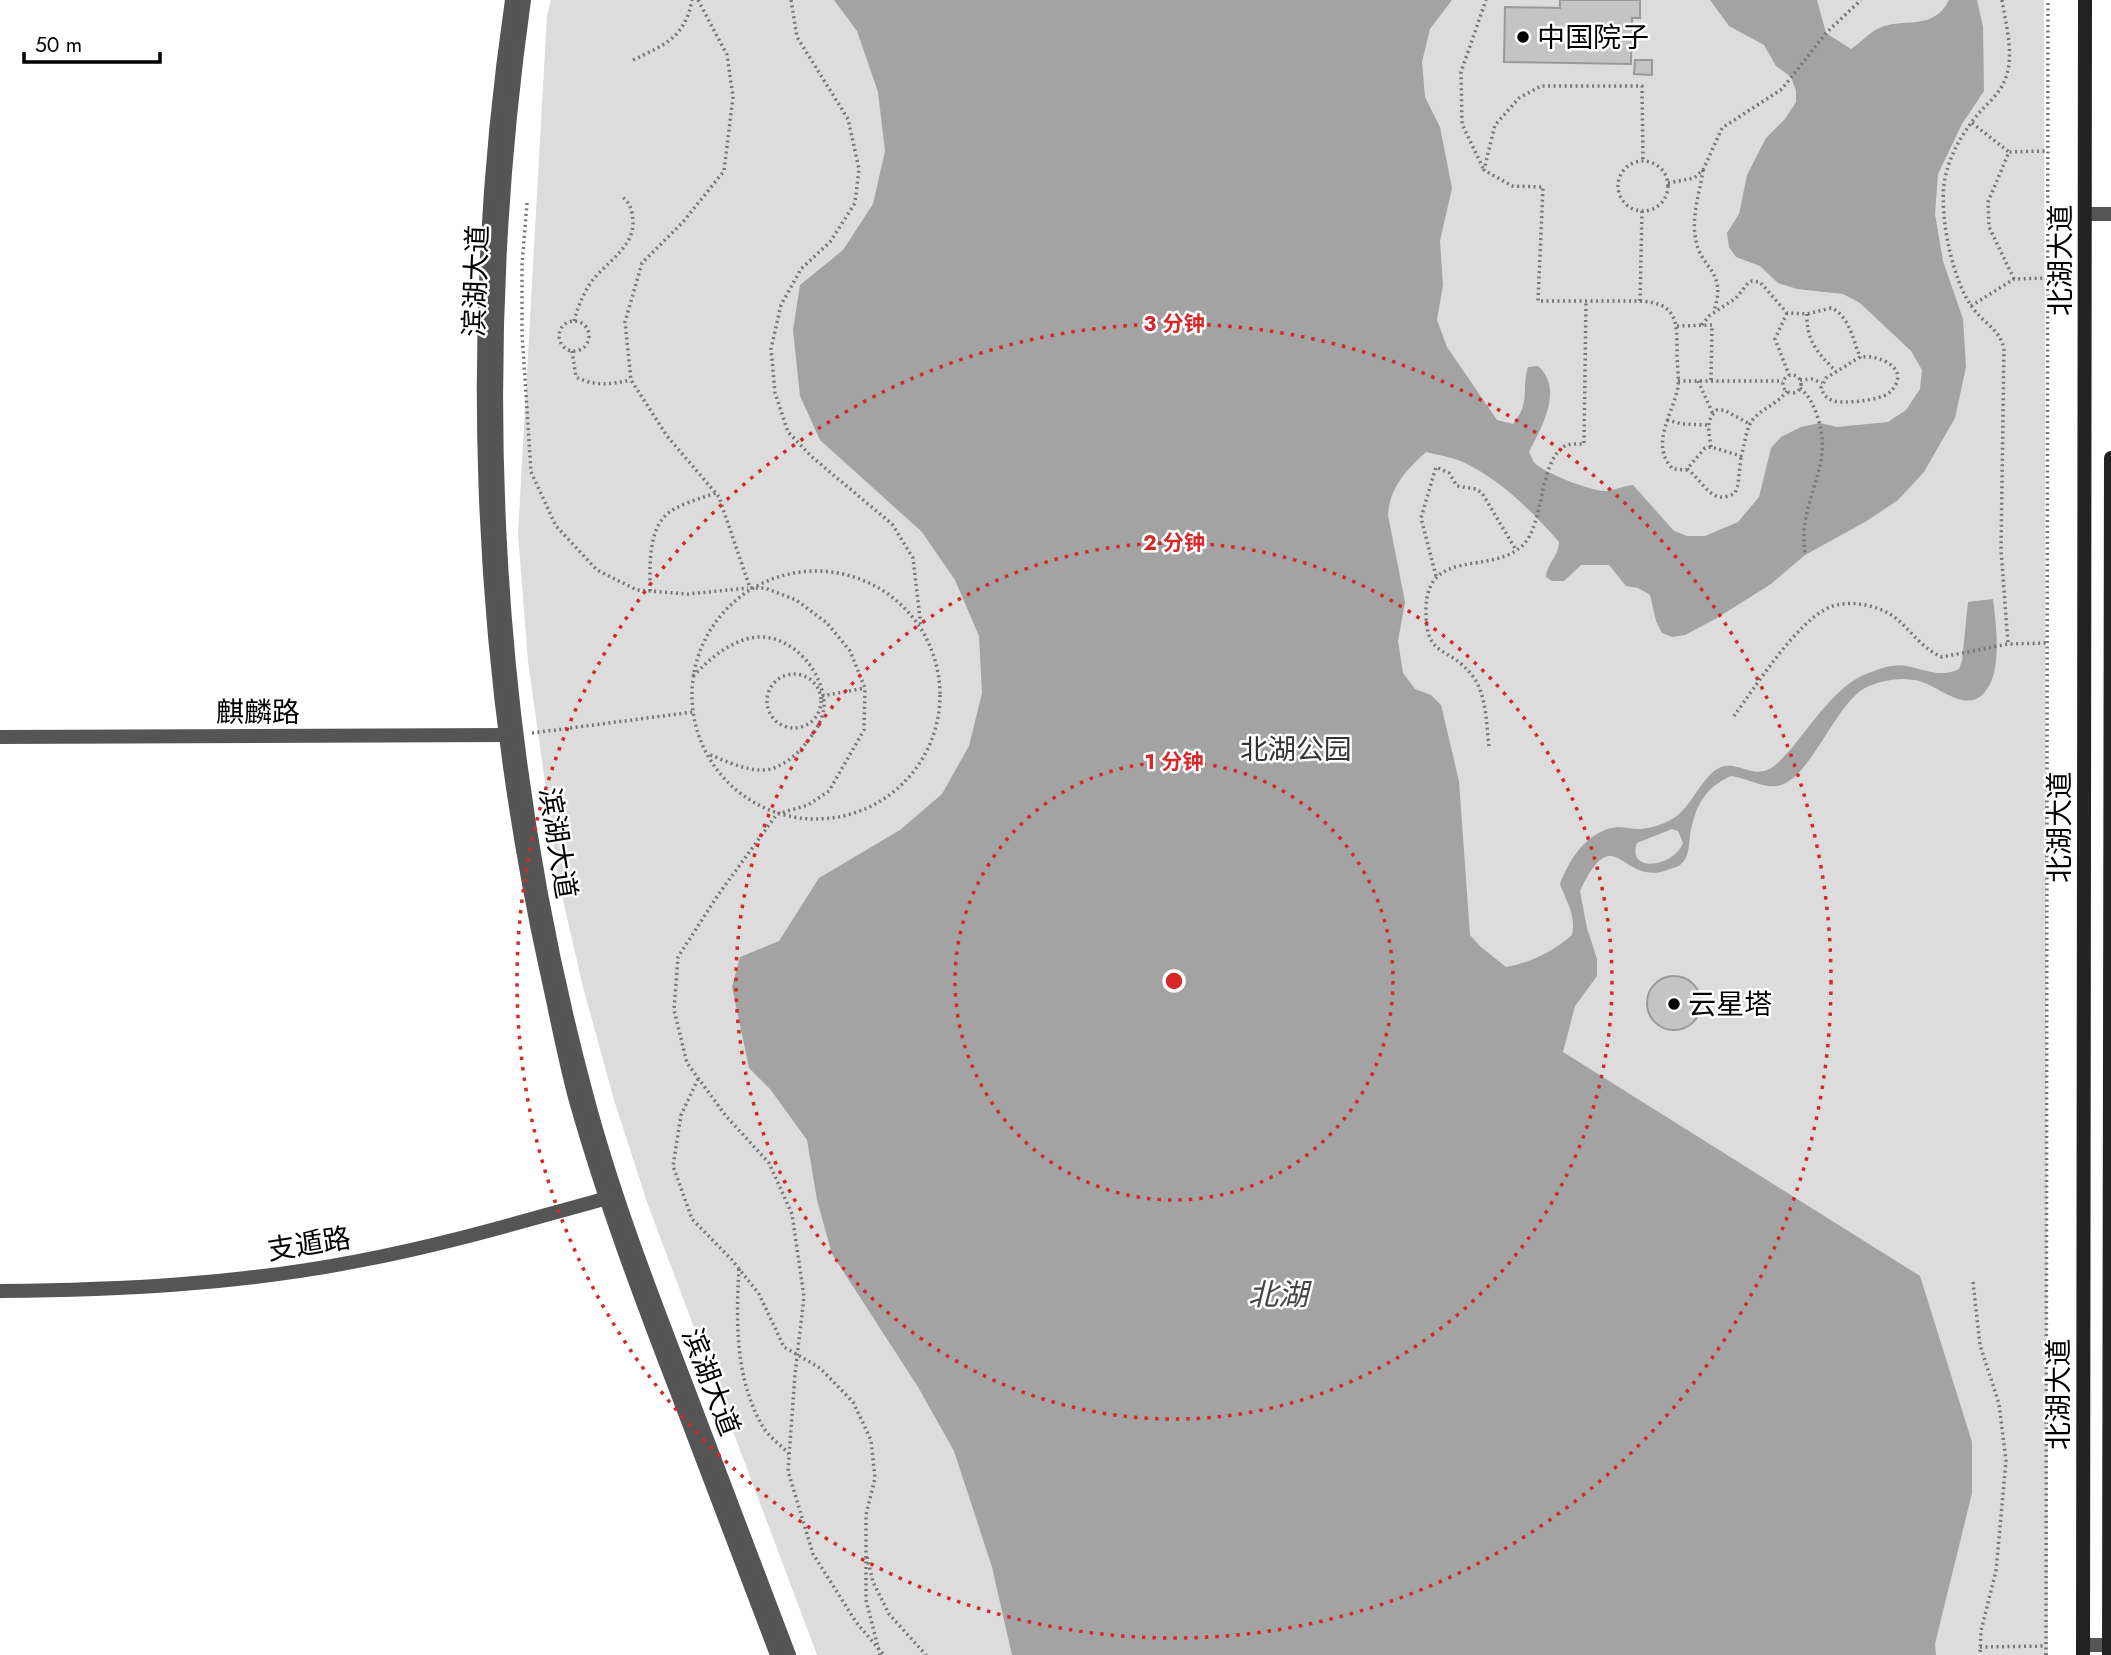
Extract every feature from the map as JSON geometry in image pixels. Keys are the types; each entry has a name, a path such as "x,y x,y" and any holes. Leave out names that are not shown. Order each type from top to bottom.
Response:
{"main road":[{"name":"北湖大道","path":"2083,1650 2085,0"},
{"name":"北湖大道","path":"2110,1648 2111,458"}],"street":[{"name":"滨湖大道","path":"513,0 501,89 491,200 486,295 485,398 488,536 494,636 511,735 532,905 575,1097 777,1655"},
{"name":"滨湖大道","path":"511,735 499,524 497,396 504,200 524,0"},
{"path":"2085,214 2111,214"},
{"name":"麒麟路","path":"0,737 511,735"},
{"name":"滨湖大道","path":"612,1197 789,1655"},
{"name":"支遁路","path":"0,1291 135,1288 316,1268 431,1245 612,1197"},
{"path":"2083,1650 2110,1648"}],"path":[{"path":"633,60 664,45 676,35 687,22 692,0"},
{"path":"698,0 727,55 732,87 724,171 683,222 642,263 625,322 631,380 667,436 719,497 750,588"},
{"path":"791,0 797,37 848,118 859,169 855,202 830,242 801,269 781,305 771,349 775,393 788,432 812,457 892,524 906,546 913,558 921,628"},
{"path":"1486,0 1461,72 1462,124 1483,170 1513,186 1543,187 1538,301 1640,301 1660,304 1674,316 1677,326 1678,381 1667,420 1664,457 1673,469 1687,469 1714,496 1724,498 1735,493 1750,424 1755,417 1779,401 1787,391"},
{"path":"1713,313 1719,295 1719,283 1704,260 1695,236 1694,218 1703,170 1722,128 1733,118 1769,99 1791,77 1826,33 1861,0"},
{"path":"2003,0 2009,51 2008,71 2003,86 1971,123 1949,162 1944,185 1944,206 1945,232 1952,258 1971,306 1996,331 2002,339 2004,349 2001,550 2008,644"},
{"path":"2046,1655 2048,0"},
{"path":"1483,170 1495,125 1519,98 1541,86 1642,86 1643,161"},
{"path":"1971,123 2009,152 2048,151"},
{"path":"2009,152 1988,202 1989,227 2014,279"},
{"path":"1643,161 1657,165 1668,183 1667,192 1658,206 1643,211 1627,204 1619,190 1622,173 1627,167 1643,161"},
{"path":"1668,183 1694,177 1703,170"},
{"path":"574,321 582,323 589,337 587,345 580,351 565,348 559,335 562,328 574,321 583,295 594,279 624,249 631,236 634,224 632,211 628,201 621,196"},
{"path":"527,203 522,265 522,333 531,472 555,526 597,570 637,590 688,594 765,588 796,600 827,623 850,651 865,688 864,730 829,791 808,805 777,814 724,885 678,957 674,1010 687,1063 726,1116 769,1163 792,1214 804,1297 788,1471 813,1554 856,1622 879,1649"},
{"path":"1640,301 1643,211"},
{"path":"1971,306 2014,279 2048,278"},
{"path":"1702,326 1713,313 1732,301 1748,283 1756,281 1760,282 1787,313 1807,314 1831,308 1841,313 1860,357"},
{"path":"1489,746 1478,684 1471,673 1439,652 1431,642 1426,627 1429,589 1436,576 1447,569 1507,556 1516,550 1530,536 1549,472 1562,448 1572,444 1584,444 1586,301"},
{"path":"1787,313 1775,339 1789,375"},
{"path":"1807,314 1810,341 1836,371"},
{"path":"1677,326 1712,325 1711,381"},
{"path":"572,351 576,377 586,382 604,385 631,380"},
{"path":"1860,357 1878,357 1892,365 1896,382 1886,396 1837,402 1831,400 1822,392 1822,383 1860,357"},
{"path":"1678,381 1783,381 1789,375"},
{"path":"1789,375 1800,380 1800,388 1812,401 1820,423 1824,447 1805,519 1805,555"},
{"path":"1800,380 1812,379 1822,383"},
{"path":"1698,381 1713,414"},
{"path":"1783,381 1783,387 1787,391 1795,392 1800,388"},
{"path":"1712,447 1708,425 1717,410 1724,410 1750,424"},
{"path":"1667,420 1682,425 1708,425"},
{"path":"1687,469 1698,454 1712,447 1741,456"},
{"path":"1436,576 1421,518 1436,467 1449,472 1457,486 1476,489 1482,493 1516,550"},
{"path":"650,591 654,535 665,515 716,493"},
{"path":"825,570 863,579 896,599 921,628 937,663 940,701 933,739 914,772 887,798 852,814 815,820 777,814 755,804 736,790 719,773 706,753 696,728 693,677 703,642 723,611 750,588 786,573 825,570"},
{"path":"1734,716 1803,627 1828,608 1841,604 1875,607 1890,614 1933,654 1941,657 2008,644 2048,643"},
{"path":"693,677 725,648 752,638 778,639 801,654 819,682 822,696 824,708 813,735 793,758 767,770 736,766 706,753"},
{"path":"787,675 804,676 812,681 822,696 818,714 813,720 797,728 780,724 769,710 767,702 772,685 787,675"},
{"path":"822,696 865,688"},
{"path":"511,735 694,712"},
{"path":"698,1079 681,1115 673,1166 692,1219 759,1294 784,1347 820,1368 853,1402 871,1440 875,1478 866,1515 866,1600 882,1655"},
{"path":"739,1269 736,1310 738,1351 748,1392 764,1428 789,1454"},
{"path":"1973,1282 1980,1345 1999,1404 2007,1461 1996,1571 1981,1632 1980,1655"},
{"path":"865,1552 873,1582 889,1614 926,1655"},
{"path":"1980,1647 2046,1646"}],"green space":[{"name":"北湖公园","path":"551,0 2044,0 2048,1655 817,1655 648,1205 614,1100 583,987 559,883 528,661 518,534 547,15"}],"water":[{"name":"北湖","path":"834,0 1452,0 1430,29 1422,62 1425,97 1440,127 1452,188 1440,241 1443,285 1437,320 1447,347 1497,420 1513,424 1519,416 1524,403 1528,367 1538,366 1546,375 1550,396 1548,408 1529,452 1539,466 1568,481 1599,490 1633,485 1674,531 1687,536 1705,536 1738,522 1759,497 1771,448 1781,437 1801,427 1820,423 1837,427 1888,422 1906,410 1920,389 1922,370 1911,351 1860,303 1843,294 1797,289 1778,283 1760,266 1736,257 1729,247 1727,233 1739,214 1747,175 1766,138 1785,119 1796,102 1796,91 1791,77 1776,66 1764,45 1729,26 1710,0 1817,0 1826,33 1851,49 1879,28 1935,16 1949,0 1977,0 1983,27 1984,91 1962,124 1938,174 1935,214 1943,261 1963,319 1966,367 1955,418 1924,472 1898,500 1865,522 1805,555 1771,584 1717,618 1685,635 1672,637 1662,633 1656,621 1650,595 1638,588 1626,586 1609,565 1581,565 1564,581 1552,581 1546,577 1559,542 1515,497 1463,462 1426,452 1400,480 1392,496 1388,515 1405,602 1398,641 1403,673 1415,689 1431,695 1441,705 1459,781 1470,935 1506,967 1541,956 1572,935 1572,915 1560,884 1569,865 1588,840 1617,827 1643,829 1669,821 1684,810 1706,779 1718,768 1730,766 1756,772 1770,769 1791,749 1835,696 1855,679 1897,665 1939,673 1959,669 1968,602 1993,599 1996,661 1990,684 1977,699 1961,700 1922,682 1907,679 1885,681 1865,688 1843,710 1811,757 1789,781 1772,786 1731,776 1714,786 1698,807 1687,855 1680,865 1654,873 1640,871 1611,856 1602,858 1592,869 1580,891 1587,928 1597,959 1597,976 1575,1006 1563,1052 1920,1276 1972,1442 1972,1493 1935,1644 1936,1655 1012,1655 992,1567 954,1451 918,1387 832,1254 817,1200 807,1140 770,1089 749,1068 732,987 740,957 779,941 819,878 900,830 942,794 969,746 982,693 979,636 955,580 922,532 820,440 800,396 793,330 800,285 843,250 873,204 885,151 878,92 857,31","holes":["1672,829 1678,831 1683,843 1670,857 1652,864 1638,859 1635,853 1637,843"]}],"building":[{"name":"中国院子","path":"1560,0 1640,0 1640,18 1632,18 1631,64 1504,62 1505,7 1560,8"},
{"path":"1635,60 1652,60 1652,75 1634,74"},
{"name":"云星塔","path":"1674,976 1693,984 1701,1003 1693,1022 1674,1030 1655,1022 1647,1003 1655,984"}],"place":[{"name":"中国院子","path":"1523,37"},
{"name":"云星塔","path":"1674,1004"}]}
